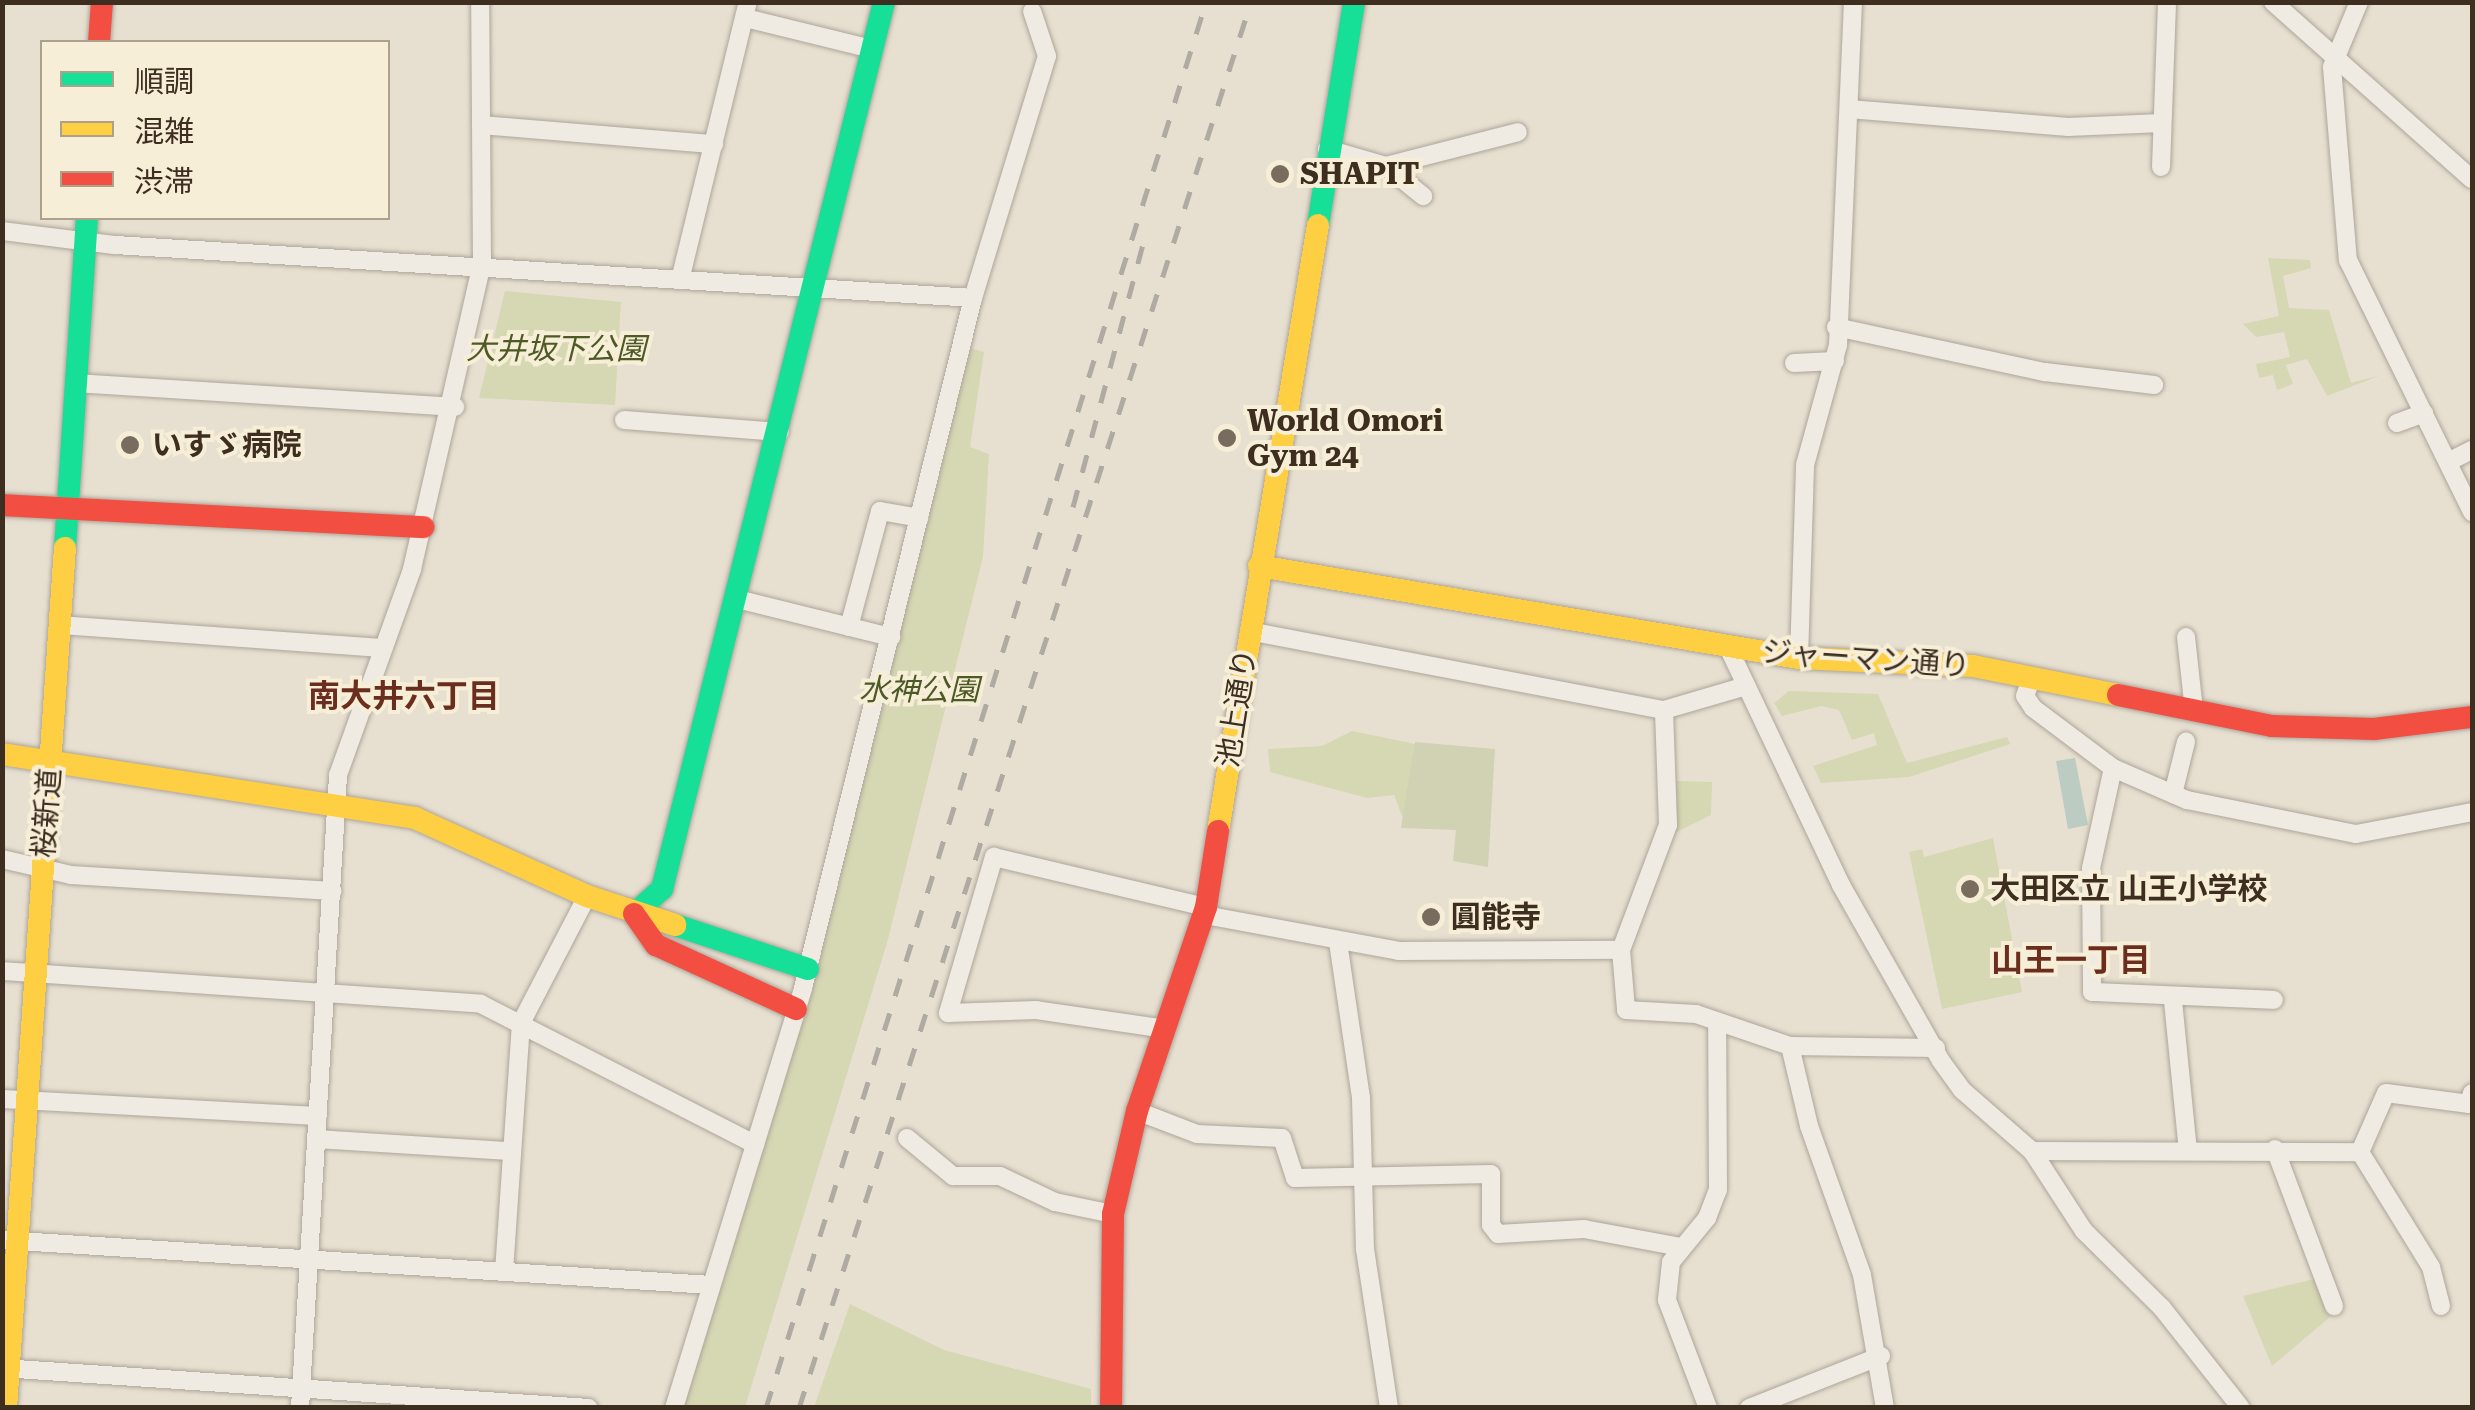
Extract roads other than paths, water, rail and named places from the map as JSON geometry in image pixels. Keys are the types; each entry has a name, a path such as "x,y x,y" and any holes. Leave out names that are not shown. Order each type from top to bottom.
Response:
{"street":[{"path":"99,40 102,2"},
{"path":"300,1408 338,775 423,527 455,407 482,264 480,2"},
{"path":"634,914 662,889 780,432 884,2"},
{"name":"池上通り","path":"1111,1408 1113,1214 1137,1110 1205,911 1354,2"},
{"path":"1799,658 1805,465 1835,361 1853,2"},
{"path":"2161,168 2168,2"},
{"path":"2273,2 2472,179"},
{"path":"2359,2 2334,57 2348,260 2472,512"},
{"path":"680,280 746,10 872,49"},
{"path":"674,1408 808,969 973,298 1047,56 1032,11"},
{"path":"1849,109 2068,127 2162,123"},
{"path":"481,125 714,144"},
{"path":"1386,166 1518,132"},
{"path":"1327,149 1386,166 1423,196"},
{"path":"2,230 86,229 680,280 973,298"},
{"name":"桜新道","path":"6,1408 10,1240 27,1100 86,229"},
{"path":"1836,328 2045,372 2154,385"},
{"path":"1794,363 1835,361"},
{"path":"76,383 455,407"},
{"path":"2397,423 2424,413"},
{"path":"624,420 780,432"},
{"path":"2448,462 2472,450"},
{"path":"2,505 423,527"},
{"path":"849,626 880,511 920,518"},
{"name":"ジャーマン通り","path":"1259,566 1799,658 2032,676 2194,711 2329,730 2472,717"},
{"path":"737,599 891,637"},
{"path":"60,626 382,648"},
{"path":"1249,631 1664,710 1746,686"},
{"path":"2186,638 2194,711"},
{"path":"1728,647 1841,885 1962,1090 2032,1151 2084,1231 2162,1308 2241,1408"},
{"path":"2032,676 2025,696 2034,708 2113,768 2173,794 2356,834 2472,812"},
{"path":"1664,710 1668,825 1622,950 1626,1010 1717,1023 1790,1046 1936,1048"},
{"path":"2173,794 2186,742"},
{"path":"2,754 338,802 415,818 587,896 634,914 670,917 808,969"},
{"path":"2113,768 2090,868 2092,992 2173,1001 2274,1000"},
{"path":"1166,1028 1036,1010 948,1013 994,858 1338,942 1398,951 1622,950"},
{"path":"2,859 43,868 333,891"},
{"path":"504,1272 508,1151 522,1023 587,896"},
{"path":"634,914 656,945 796,1009"},
{"path":"1338,942 1361,1098 1361,1173 1389,1408"},
{"path":"2,971 481,1004 756,1144"},
{"path":"2173,1001 2188,1150"},
{"path":"1708,1408 1667,1300 1681,1247 1707,1218 1718,1190 1717,1023"},
{"path":"1790,1046 1881,1356 1885,1408"},
{"path":"2360,1152 2386,1093 2469,1104 2472,1093"},
{"path":"2,1098 318,1116"},
{"path":"1137,1110 1197,1134 1282,1138 1295,1178 1361,1173 1491,1174 1491,1226 1498,1234 1584,1230 1681,1247"},
{"path":"906,1138 953,1176 1000,1176 1054,1202 1113,1214"},
{"path":"317,1139 508,1151"},
{"path":"2275,1149 2334,1306"},
{"path":"2032,1151 2360,1152"},
{"path":"2360,1152 2431,1266 2441,1306"},
{"path":"10,1240 712,1286"},
{"path":"1749,1408 1881,1356"},
{"path":"6,1368 589,1408"}],"railway":[{"path":"766,1408 1206,2"},
{"path":"799,1408 1251,2"},
{"path":"1073,507 1145,236"}],"place":[{"name":"SHAPIT","path":"1280,174"},
{"name":"World Omori Gym 24","path":"1227,438"},
{"name":"いすゞ病院","path":"130,445"},
{"name":"大田区立 山王小学校","path":"1970,889"},
{"name":"圓能寺","path":"1431,917"}],"district":[{"name":"南大井六丁目","path":"404,696"},
{"name":"山王一丁目","path":"2071,960"}],"park label":[{"name":"大井坂下公園","path":"556,349"},
{"name":"水神公園","path":"919,690"}]}
